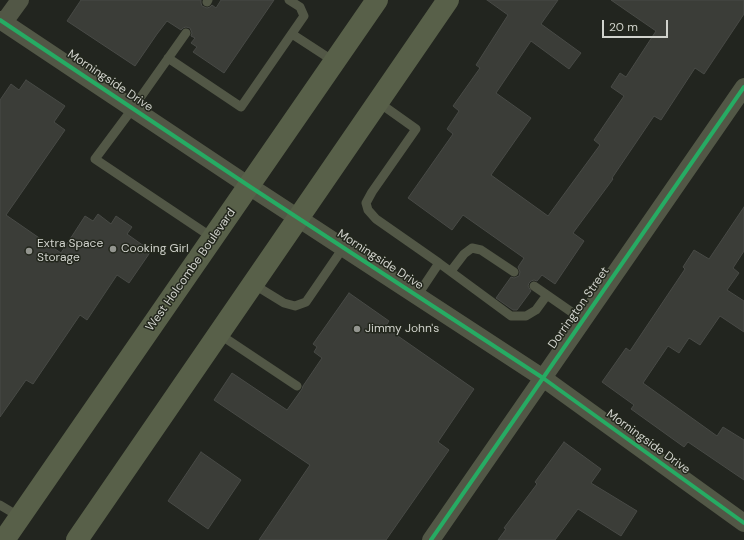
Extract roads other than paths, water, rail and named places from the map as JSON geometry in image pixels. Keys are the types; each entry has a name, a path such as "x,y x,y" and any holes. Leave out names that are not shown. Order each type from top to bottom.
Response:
{"main road":[{"path":"77,540 448,0"},
{"name":"West Holcombe Boulevard","path":"4,540 335,62 371,2"}],"street":[{"path":"1,24 20,0"},
{"name":"Morningside Drive","path":"1,24 133,108 343,248 543,378 744,523"},
{"name":"Dorrington Street","path":"430,540 744,87"}],"lane":[{"path":"168,58 241,107 304,16 300,7 288,0"},
{"path":"186,33 95,159 213,238"},
{"path":"292,34 335,62"},
{"path":"378,102 416,129 372,192 366,203 368,210 376,219 511,316 526,316 536,310 547,295"},
{"path":"253,284 284,303 295,306 306,302 343,248"},
{"path":"451,272 464,254 472,248 481,250 514,272"},
{"path":"417,296 439,263"},
{"path":"534,286 583,320"},
{"path":"219,334 297,386"},
{"path":"0,505 20,517"}],"place":[{"name":"Cooking Girl","path":"113,249"},
{"name":"Extra Space Storage","path":"29,251"},
{"name":"Jimmy John's","path":"357,329"}]}
